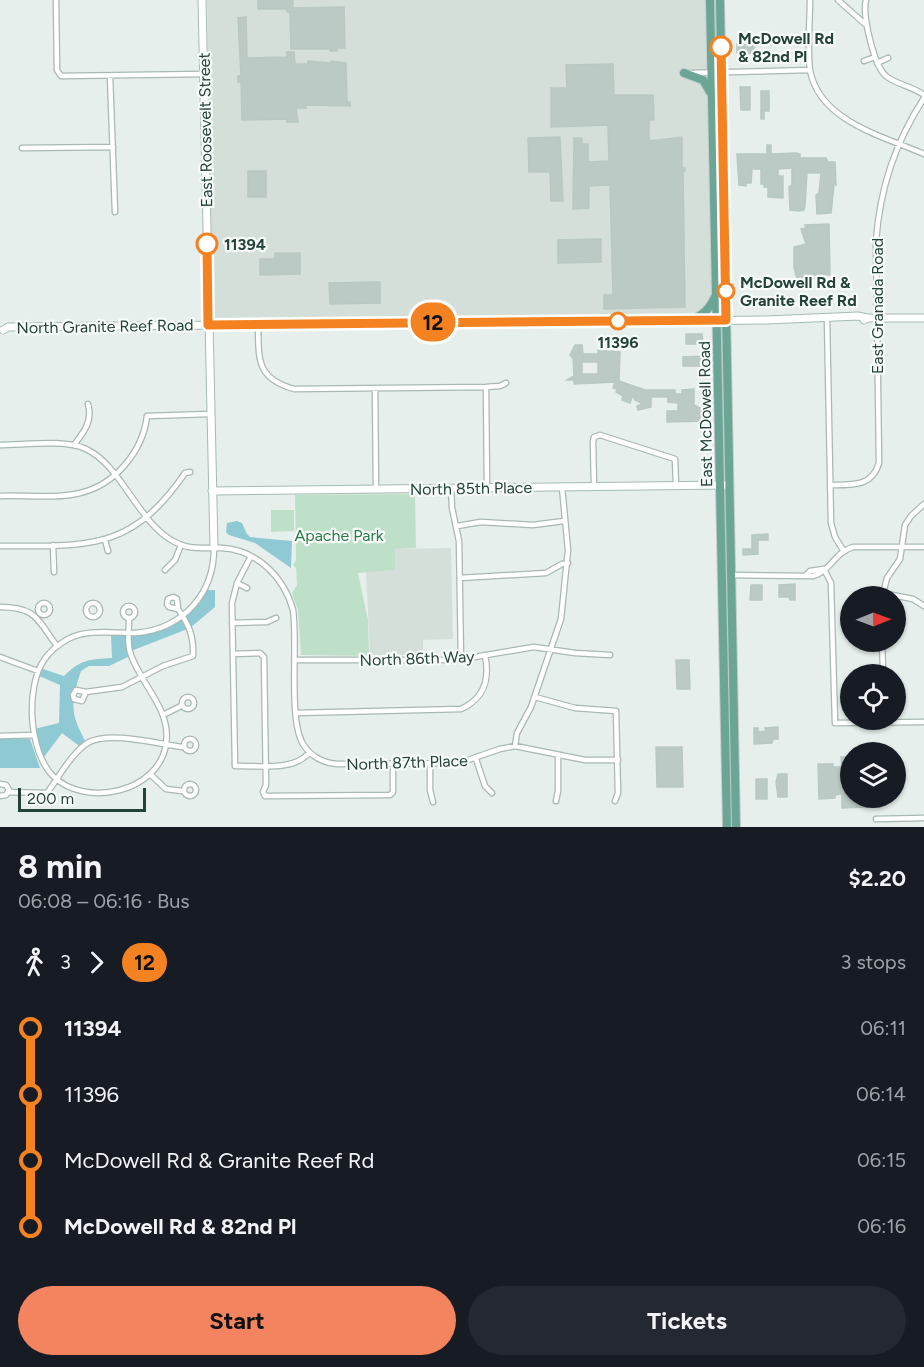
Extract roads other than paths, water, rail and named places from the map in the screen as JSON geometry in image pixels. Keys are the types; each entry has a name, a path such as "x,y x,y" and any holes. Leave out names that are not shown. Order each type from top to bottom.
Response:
{"main road":[{"name":"East McDowell Road","path":"708,0 711,35 727,827"},
{"name":"East McDowell Road","path":"720,0 736,827"},
{"path":"684,73 703,80 712,96"},
{"path":"714,201 724,201"},
{"path":"689,320 698,318 705,312 716,294"},
{"path":"719,427 728,427"},
{"path":"723,630 732,630"},
{"path":"725,720 734,720"}],"street":[{"path":"56,0 59,75 204,74"},
{"name":"East Roosevelt Street","path":"202,0 214,548"},
{"path":"810,0 810,70 820,95 838,114 924,154"},
{"path":"838,0 866,24"},
{"path":"866,0 864,6 866,24 876,60 888,78 912,87 924,97"},
{"path":"853,13 864,6"},
{"path":"864,61 888,58"},
{"path":"684,73 810,70"},
{"path":"110,76 115,212"},
{"name":"East Granada Road","path":"830,485 865,483 878,467 876,241 878,213 898,143 924,97"},
{"path":"22,148 113,147"},
{"name":"North Granite Reef Road","path":"3,330 8,327 924,318"},
{"path":"827,319 831,523 835,537 843,550"},
{"path":"258,324 261,366 273,381 294,389 486,387 506,383"},
{"path":"486,387 487,488"},
{"path":"375,388 376,489"},
{"path":"74,445 88,423 90,411 88,404"},
{"path":"0,496 78,493 97,486 113,474 136,450 144,434 147,416 210,414"},
{"path":"594,487 594,437 600,435 675,459 676,485"},
{"path":"0,445 74,445 94,453 163,534 181,545 198,549 232,549 251,556 271,571 287,594 295,621 296,713 299,736 309,753 296,762 235,766 232,603 237,583 251,556"},
{"path":"0,546 83,544 105,540 128,530 147,516 166,499 185,473 190,472"},
{"name":"North 85th Place","path":"212,491 729,485"},
{"path":"516,747 517,734 535,697 561,619 568,563 562,487"},
{"path":"451,488 452,508 457,526 461,659"},
{"path":"885,586 900,559 902,535 908,520 924,504"},
{"path":"457,526 481,522 533,525 564,521"},
{"path":"105,540 108,551"},
{"path":"53,545 54,572"},
{"path":"165,570 175,560 181,545"},
{"path":"722,575 807,574 810,576 820,574 843,550 856,546 924,547"},
{"path":"129,620 129,633 130,652 163,715 167,729 166,746 160,763 151,775 131,788 113,791 80,790 57,780 39,758 34,735 33,690 44,660 57,646 92,631 129,633 161,628 183,617 195,604 208,583 214,548"},
{"path":"460,578 546,573 568,563"},
{"path":"824,569 831,583 835,723 924,723"},
{"path":"237,583 247,588"},
{"path":"906,598 913,599 924,606"},
{"path":"0,607 25,609 38,615 57,646"},
{"path":"86,692 115,689 163,666 193,656 193,637 178,609"},
{"path":"232,623 267,622 276,618"},
{"name":"North 86th Way","path":"295,660 461,659 528,647 610,655"},
{"path":"233,654 262,654 266,765 266,785 263,792 265,796 391,794 393,764"},
{"path":"296,713 461,709 472,704 483,690 487,676 485,655"},
{"path":"0,657 39,672"},
{"path":"535,697 575,708 616,711 618,794 615,801"},
{"path":"163,715 181,706"},
{"path":"0,736 34,735"},
{"path":"0,796 8,792 47,793 82,748 98,739 130,739 182,747"},
{"name":"North 87th Place","path":"309,753 337,764 430,764 459,763 500,749 516,747 591,760 618,760"},
{"path":"556,801 558,754"},
{"path":"476,759 485,786 492,793"},
{"path":"430,764 430,790 434,802"},
{"path":"151,775 166,789 182,791"},
{"path":"0,784 6,785 8,792"},
{"path":"876,819 924,818"}],"water":[{"path":"237,521 242,523 250,537 292,541 291,568 255,543 229,535 226,532 227,523"},
{"path":"204,590 215,590 215,607 190,628 131,651 132,655 109,666 89,666 81,671 75,692 74,709 77,725 87,744 82,748 62,733 41,761 34,729 59,723 60,685 37,675 40,668 64,676 85,661 112,658 111,634 148,632 183,617"},
{"path":"0,739 30,739 40,768 0,768"}],"place":[{"name":"McDowell Rd & 82nd Pl","path":"721,47"},
{"name":"11394","path":"207,244"},
{"name":"McDowell Rd & Granite Reef Rd","path":"726,291"},
{"name":"11396","path":"618,321"}],"park label":[{"name":"Apache Park","path":"339,535"}]}
